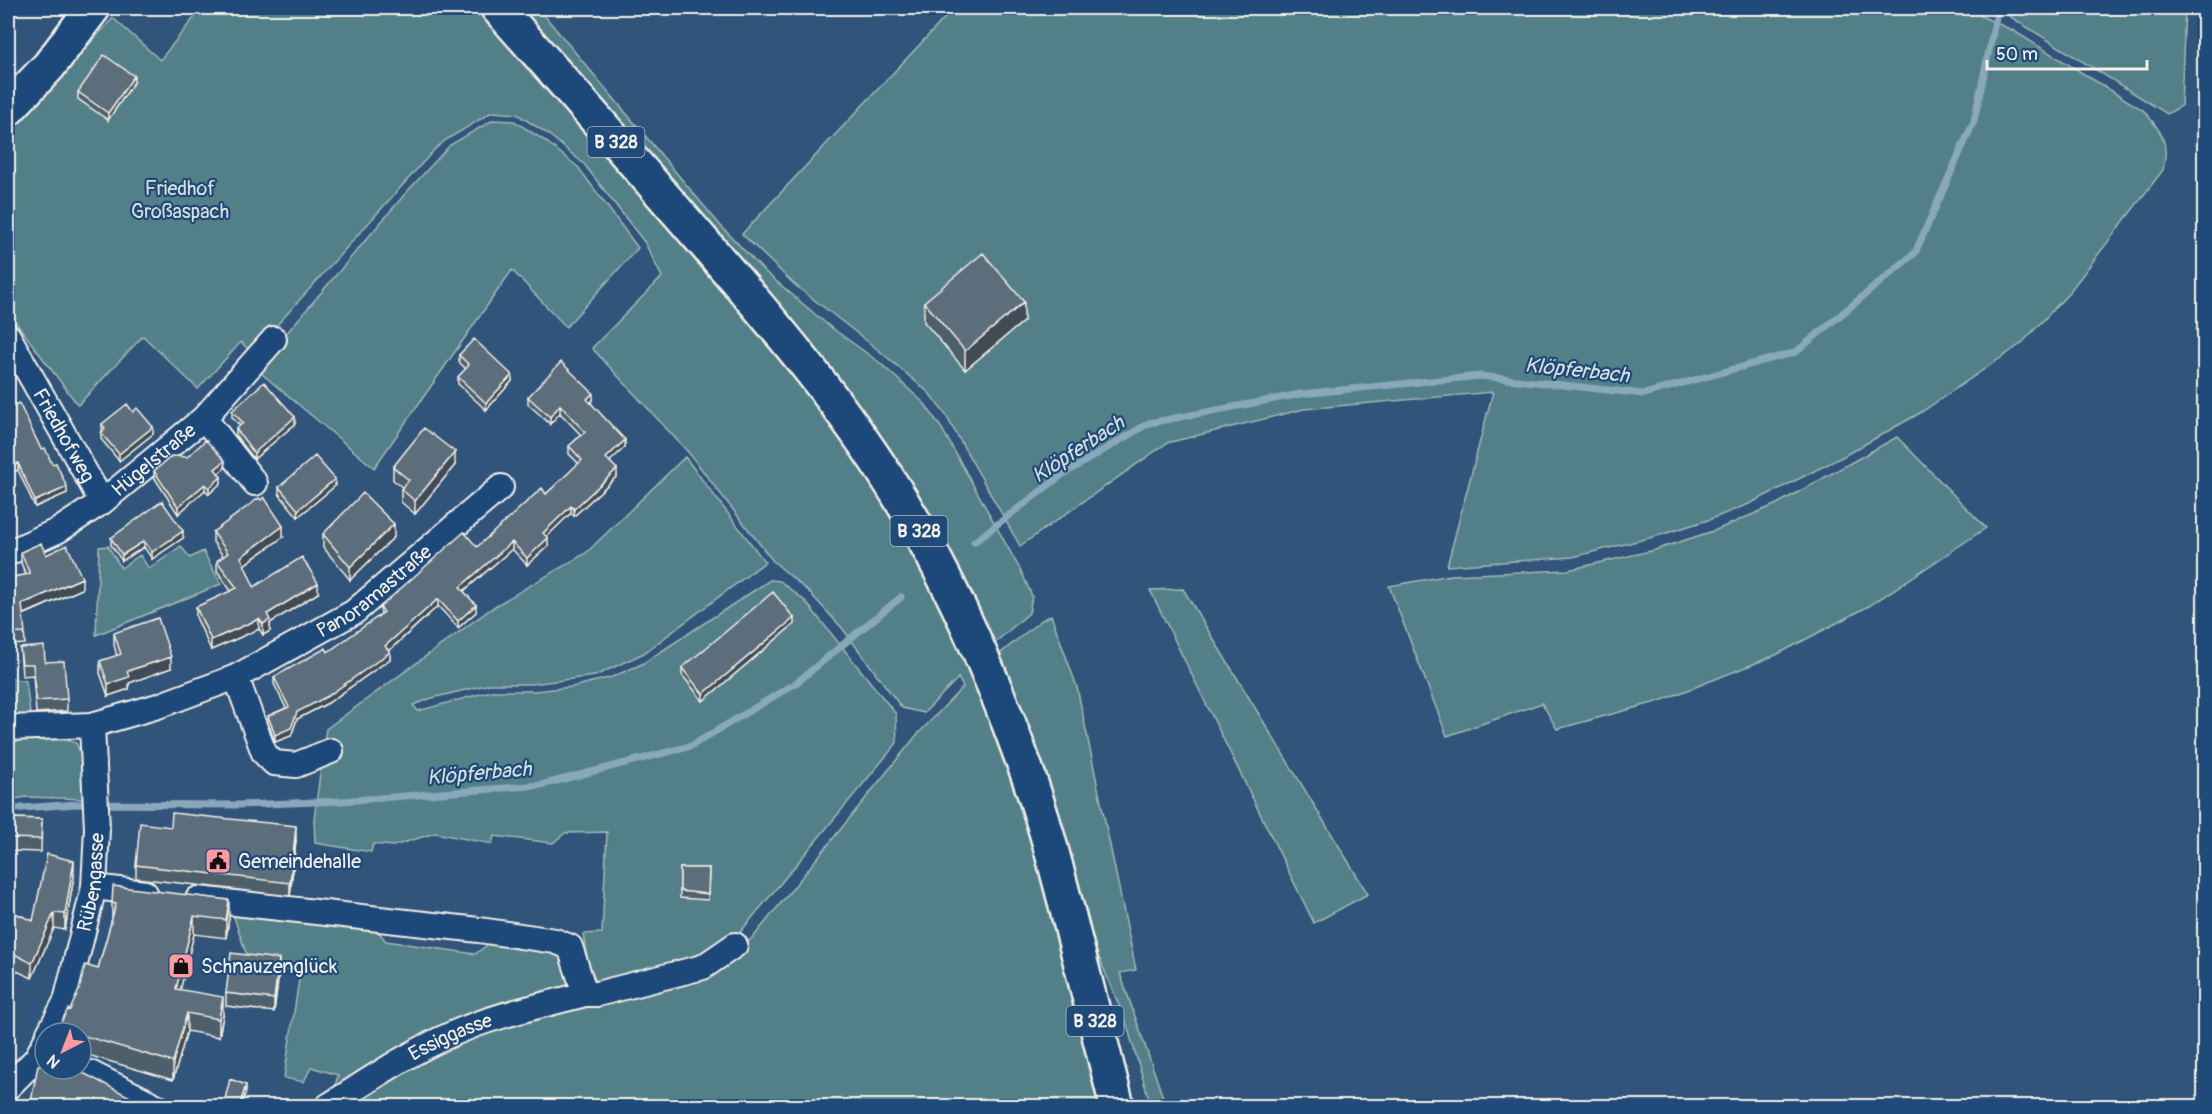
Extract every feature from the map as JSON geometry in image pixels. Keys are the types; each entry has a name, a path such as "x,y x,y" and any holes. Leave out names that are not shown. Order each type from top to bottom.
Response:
{"main road":[{"path":"8,109 49,66 93,8"},
{"name":"B 328","path":"498,8 656,187 796,351 855,428 925,543 960,611 987,671 1024,765 1057,871 1117,1107"}],"street":[{"name":"Friedhofweg","path":"8,336 102,502"},
{"name":"Hügelstraße","path":"8,553 59,530 102,502 204,418 274,339"},
{"name":"Hügelstraße","path":"204,418 255,483"},
{"name":"Panoramastraße","path":"8,728 92,725 158,706 236,677 354,612 501,487"},
{"path":"236,677 264,753 274,763 296,765 332,751"},
{"name":"Rübengasse","path":"56,1021 66,1001 94,887 97,829 92,725"},
{"path":"94,887 479,930 555,941 570,947 585,994"},
{"name":"Essiggasse","path":"328,1107 388,1067 452,1033 509,1014 585,994 597,994 703,967 735,945"},
{"path":"8,1087 33,1063"},
{"path":"93,1074 156,1107"}],"green space":[{"name":"Friedhof Großaspach","path":"202,8 481,8 678,231 853,446 948,614 1023,799 1101,1106 345,1106 448,1046 737,952 755,935 916,736 963,687 958,678 924,713 902,708 842,628 810,593 773,561 688,452 592,348 662,277 645,243 584,164 548,134 517,114 492,112 435,149 252,353 241,342 198,389 143,336 78,405 8,312 8,128 55,82 113,18 160,60"},
{"path":"513,8 538,8 720,225 763,270 829,326 879,362 925,404 942,429 1021,571 1032,596 1029,613 991,646 973,604"},
{"path":"954,8 1971,8 1981,16 2012,30 2143,110 2162,137 2165,160 2163,170 2067,295 2021,344 1920,413 1842,457 1749,504 1711,519 1657,536 1573,557 1447,566 1493,392 1304,409 1167,443 1020,546 945,414 929,393 795,285 742,234"},
{"path":"1996,8 2185,8 2181,106 2167,114"},
{"path":"493,120 514,121 544,140 578,167 638,248 566,327 512,270 374,468 256,369 405,194 450,145"},
{"path":"1897,437 1986,528 1869,606 1776,655 1660,701 1557,729 1542,703 1447,736 1389,586 1451,575 1568,570 1655,550 1716,530 1777,504"},
{"path":"685,457 765,562 644,653 595,676 531,684 490,684 413,705 418,711 491,691 534,691 572,687 612,677 642,664 770,580 780,581 805,601 896,714 897,743 737,936 701,963 596,983 587,957 583,934 602,933 607,832 565,833 553,843 494,836 492,844 435,833 393,846 373,844 371,852 315,843 314,819 326,729 495,606 586,553"},
{"path":"108,546 121,568 140,555 149,569 181,546 190,558 203,551 221,584 96,635 99,547"},
{"path":"1183,589 1368,894 1314,923 1150,590"},
{"path":"1051,615 1077,687 1136,970 1120,973 1166,1106 1151,1106 1126,1022 1085,924 996,657 1040,621"},
{"path":"8,678 26,681 30,713 34,724 8,724"},
{"path":"8,738 67,740 76,743 82,756 87,799 26,797 8,800"},
{"path":"232,911 376,929 386,941 475,954 490,943 551,950 561,955 567,971 567,984 562,995 333,1094 338,1075 311,1067 304,1082 284,1078 300,973 249,962"}],"building":[{"path":"104,55 134,76 108,113 78,92"},
{"path":"983,253 1024,302 965,351 924,302"},
{"path":"474,339 512,375 486,403 458,377 469,365 459,355"},
{"path":"561,362 593,393 587,399 625,440 606,458 617,469 574,509 571,506 543,533 548,538 527,558 512,542 460,587 476,605 458,621 438,599 385,646 390,652 328,696 297,712 291,728 275,735 268,716 289,707 274,677 326,648 328,652 384,612 380,607 464,532 477,547 542,488 546,494 582,460 569,446 585,432 560,405 550,417 528,397"},
{"path":"264,382 295,417 254,453 236,429 243,423 232,411"},
{"path":"19,403 41,449 45,448 52,464 56,463 67,487 35,501 18,463 8,468 8,409"},
{"path":"127,404 133,412 137,408 153,427 119,454 101,433 105,429 102,424"},
{"path":"424,428 455,452 415,501 401,489 409,480 393,467"},
{"path":"206,440 225,461 215,469 221,477 209,488 205,484 178,507 154,471 172,456 187,457"},
{"path":"315,456 335,479 298,510 279,487"},
{"path":"363,493 394,524 350,567 323,534"},
{"path":"264,497 283,526 241,557 254,587 302,557 318,583 267,614 270,620 263,624 259,619 211,640 196,607 237,588 217,561 228,553 213,532 259,498 261,500"},
{"path":"162,501 183,531 152,552 144,541 122,555 111,538"},
{"path":"41,543 46,555 67,545 82,578 22,604 25,633 8,634 8,578 30,574 21,552"},
{"path":"773,592 794,618 703,694 682,668"},
{"path":"158,618 171,657 127,671 129,677 108,684 100,661 121,654 114,633"},
{"path":"44,646 45,662 64,661 67,699 36,701 33,664 22,664 20,648"},
{"path":"172,813 296,826 290,883 136,865 140,823 171,827"},
{"path":"10,818 42,819 41,839 9,838"},
{"path":"47,854 74,861 65,914 54,913 32,963 8,951 8,910 33,921"},
{"path":"680,868 709,868 708,894 680,891"},
{"path":"113,886 229,900 226,920 194,916 176,989 223,997 219,1019 187,1013 173,1062 93,1039 93,1021 62,1021 68,1009 70,1010 79,990 85,965 98,969 116,904 112,903"},
{"path":"231,953 279,959 274,999 226,993"},
{"path":"93,1078 138,1101 135,1107 30,1107 35,1081 93,1081"},
{"path":"230,1079 246,1085 239,1107 223,1107"},
{"path":"405,1102 420,1107 404,1107"}],"waterway":[{"name":"Klöpferbach","path":"974,542 1062,475 1149,423 1301,394 1480,376 1644,394 1796,352 1915,253 1974,121 1998,8"},
{"name":"Klöpferbach","path":"8,811 77,804 238,805 342,801 541,785 691,746 796,683 901,597"}],"place":[{"name":"Gemeindehalle","path":"218,861"},
{"name":"Schnauzenglück","path":"181,966"}]}
